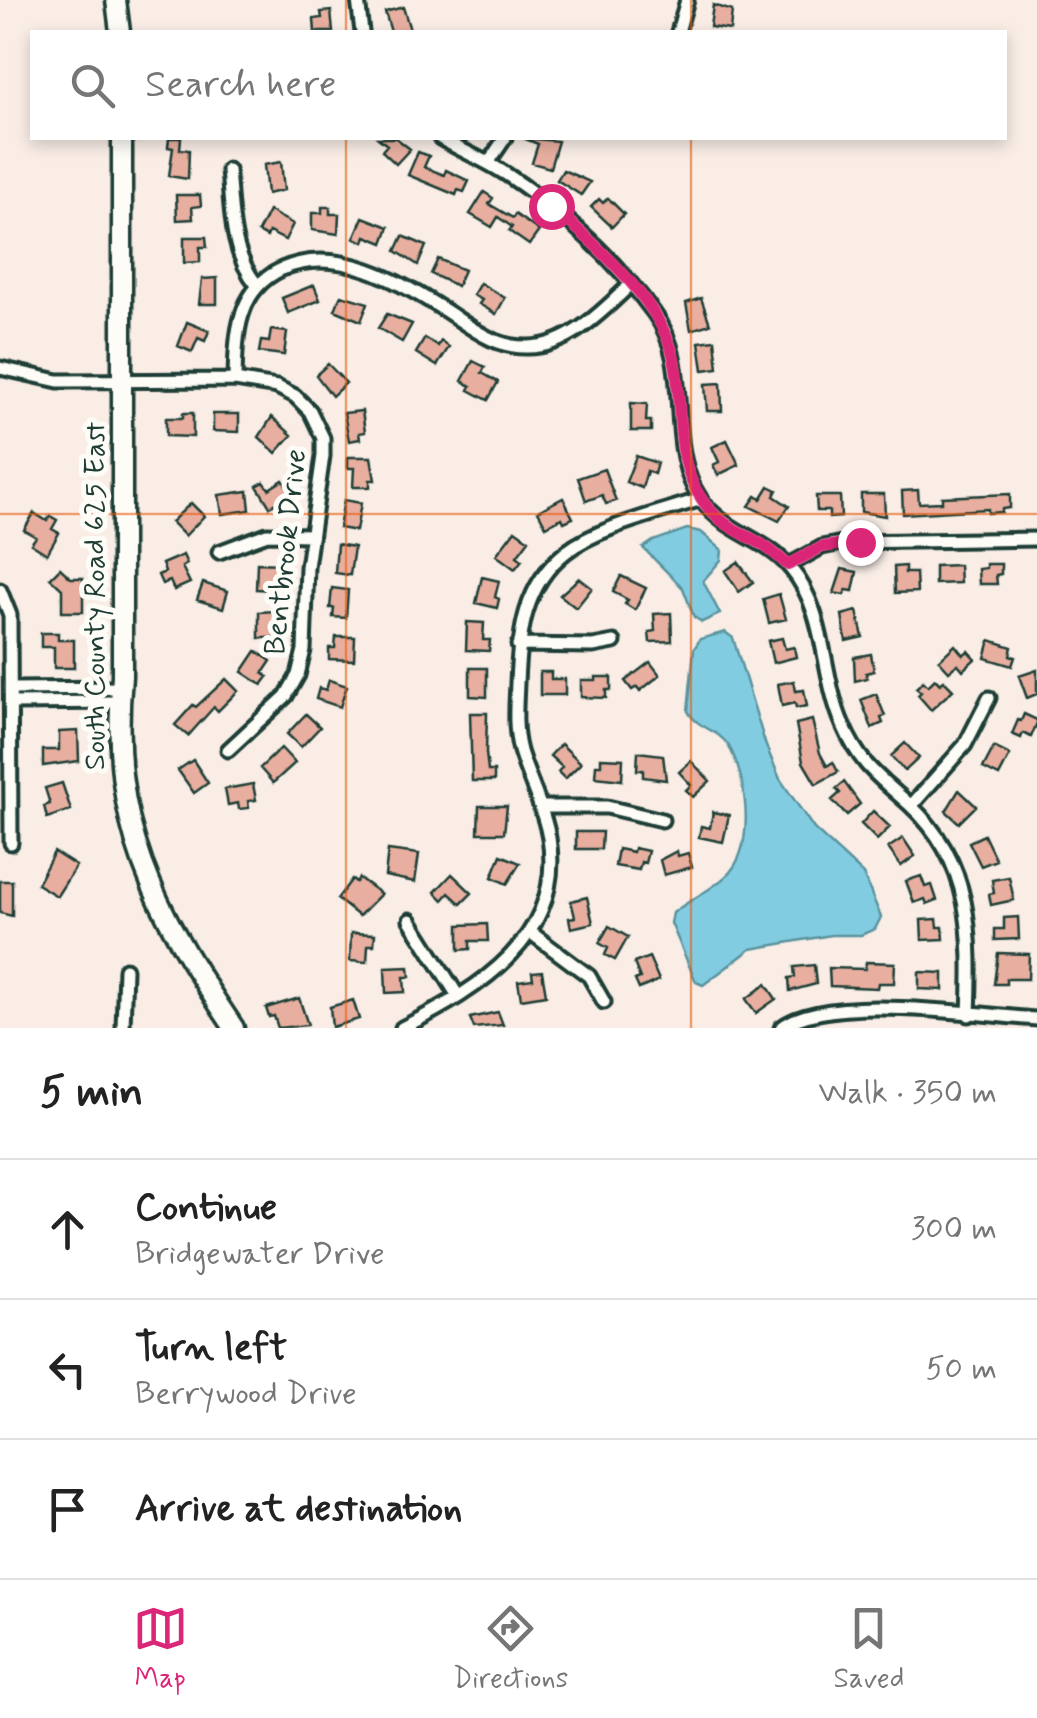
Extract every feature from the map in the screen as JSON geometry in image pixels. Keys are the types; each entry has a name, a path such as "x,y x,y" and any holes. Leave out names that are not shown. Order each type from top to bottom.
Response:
{"street":[{"path":"120,0 120,28"},
{"path":"358,0 362,30"},
{"path":"679,30 687,0"},
{"name":"South County Road 625 East","path":"122,140 124,790 145,874 168,924 234,1028"},
{"path":"444,140 528,189 572,224 655,314 672,352 682,446 701,499 726,526 757,541 788,565 810,600 832,694 844,727 872,772 911,806 945,852 965,898 972,944 969,1015"},
{"path":"488,163 505,140"},
{"path":"228,170 235,244 243,266 258,285"},
{"path":"235,380 237,326 245,304 258,285 298,263 335,260 406,288 483,336 505,345 528,347 564,340 630,285"},
{"name":"Bentbrook Drive","path":"0,368 58,381 235,380 286,391 316,419 324,456 311,535 304,650 298,675 286,696 228,750"},
{"path":"402,1028 503,966 530,932 547,894 551,873 549,837 517,739 518,645 532,593 547,570 589,538 701,499"},
{"path":"220,552 267,534 311,535"},
{"path":"788,565 822,547 847,542 1037,539"},
{"path":"0,590 9,608 10,842"},
{"path":"518,645 592,646 614,642"},
{"path":"10,689 121,695"},
{"path":"10,703 121,695"},
{"path":"911,806 966,745 989,698"},
{"path":"541,806 618,808 662,820"},
{"path":"410,920 458,996"},
{"path":"530,932 588,976 604,1002"},
{"path":"123,1028 125,969"},
{"path":"781,1028 802,1015 847,1007 1037,1019"}],"water":[{"path":"687,529 701,532 722,550 721,560 703,581 720,614 702,622 694,617 683,588 643,548"},
{"path":"725,632 733,638 780,779 814,829 863,874 881,917 875,929 861,935 831,935 751,949 703,985 696,982 671,923 673,913 730,872 743,844 746,809 735,758 719,735 696,721 688,711 694,649 700,639"}],"building":[{"path":"713,5 732,11 730,30 710,27"},
{"path":"403,7 410,30 390,30 385,12"},
{"path":"331,11 333,30 315,30 314,19 322,18 321,12"},
{"path":"169,140 181,140 180,149 189,150 188,179 169,176 173,148 168,147"},
{"path":"381,140 399,140 410,149 396,164 382,151 387,145"},
{"path":"528,140 558,141 550,168 532,163 538,144"},
{"path":"418,152 429,156 424,167 444,175 446,170 469,181 464,192 458,190 456,195 408,175"},
{"path":"281,162 284,190 267,194 264,165"},
{"path":"563,170 590,182 581,195 557,180"},
{"path":"484,192 493,198 489,204 513,218 515,214 539,231 529,245 509,231 512,227 498,217 492,227 470,214"},
{"path":"176,195 200,195 201,206 192,207 193,219 177,220"},
{"path":"608,198 624,214 612,227 591,207 599,199 603,203"},
{"path":"322,207 330,207 330,214 339,214 338,234 312,230 312,213 322,213"},
{"path":"269,211 293,224 285,240 269,232 267,237 258,232"},
{"path":"363,217 389,227 383,243 366,236 364,242 354,238"},
{"path":"403,236 426,246 418,265 396,251"},
{"path":"184,237 206,237 207,247 200,247 200,262 184,263"},
{"path":"438,259 464,270 457,286 431,274"},
{"path":"217,278 217,304 199,304 202,279"},
{"path":"480,283 505,298 496,314 479,304 482,300 473,295"},
{"path":"314,285 320,300 288,313 282,298"},
{"path":"341,295 368,303 361,321 335,310"},
{"path":"701,298 710,324 691,330 686,303"},
{"path":"387,314 412,324 402,342 378,328"},
{"path":"187,322 209,331 205,341 198,338 192,352 178,346"},
{"path":"271,330 287,332 284,355 259,352 261,341 269,342"},
{"path":"425,338 449,347 437,366 416,353"},
{"path":"715,340 718,368 703,370 699,342"},
{"path":"473,361 485,367 482,373 498,382 488,400 469,390 471,386 462,381"},
{"path":"328,364 346,383 332,396 316,375"},
{"path":"721,383 722,411 707,411 705,384"},
{"path":"631,403 647,404 646,421 651,421 651,431 631,431"},
{"path":"362,411 365,432 359,433 360,439 349,441 344,413"},
{"path":"183,413 193,413 193,437 166,436 166,418 183,418"},
{"path":"213,414 239,414 239,432 213,431"},
{"path":"272,417 292,435 276,453 259,437"},
{"path":"727,440 739,465 718,475 713,465 719,462 712,447"},
{"path":"636,456 657,463 654,474 647,471 642,488 626,482"},
{"path":"348,457 371,457 375,480 370,480 370,487 353,487 354,468 348,468"},
{"path":"604,469 616,501 606,504 602,495 586,501 578,478"},
{"path":"283,480 291,493 270,507 257,486 264,482 269,489"},
{"path":"769,486 777,490 774,496 789,506 779,521 749,506 756,496 761,499"},
{"path":"918,490 919,503 942,502 942,497 1010,494 1010,508 988,513 988,509 903,514 902,491"},
{"path":"248,491 250,510 222,514 219,495"},
{"path":"861,494 884,494 885,516 861,512"},
{"path":"816,496 840,496 841,517 829,518 829,511 817,511"},
{"path":"563,498 573,518 564,522 562,518 546,526 538,511"},
{"path":"344,500 361,503 356,531 339,528"},
{"path":"191,503 204,516 185,536 171,522"},
{"path":"34,513 47,521 50,516 57,520 52,529 59,533 47,554 31,544 36,537 24,530"},
{"path":"515,530 529,540 517,556 522,560 515,569 496,555"},
{"path":"337,544 354,547 350,575 335,573"},
{"path":"183,555 187,564 182,567 190,583 174,590 170,581 162,584 158,575 165,572 162,564"},
{"path":"738,562 753,582 739,592 725,571"},
{"path":"257,563 280,564 280,575 273,575 272,590 256,589"},
{"path":"986,564 1001,564 997,584 979,584 978,569 986,568"},
{"path":"959,565 960,583 935,584 935,566"},
{"path":"905,566 905,573 916,573 917,592 895,593 894,567"},
{"path":"60,568 71,578 83,578 83,612 62,612 62,589 50,578"},
{"path":"842,569 857,572 853,591 846,590 844,595 834,593"},
{"path":"621,576 646,588 635,610 625,604 628,600 613,592"},
{"path":"482,577 499,581 497,608 476,603"},
{"path":"579,578 592,588 576,608 560,595"},
{"path":"203,583 228,591 223,608 197,600"},
{"path":"332,588 348,590 346,618 333,617"},
{"path":"779,594 786,619 769,623 763,599"},
{"path":"276,611 277,638 259,638 259,612"},
{"path":"857,611 863,637 846,641 842,615"},
{"path":"671,613 672,641 650,642 649,632 655,631 654,614"},
{"path":"467,622 484,623 483,640 490,640 489,651 466,650"},
{"path":"41,633 58,633 58,640 74,640 74,668 54,668 54,647 41,647"},
{"path":"336,637 355,637 354,660 329,659 329,648 335,648"},
{"path":"782,638 785,649 794,647 796,657 773,663 768,641"},
{"path":"990,640 1012,647 1012,666 985,658"},
{"path":"955,645 963,655 968,651 975,659 963,670 958,664 949,671 939,660"},
{"path":"256,651 271,661 263,673 268,677 262,685 242,672"},
{"path":"871,654 874,671 855,681 854,657"},
{"path":"650,662 660,675 640,691 637,687 632,690 625,681"},
{"path":"470,668 487,668 487,697 470,696"},
{"path":"1037,670 1037,694 1027,698 1019,676"},
{"path":"540,672 551,672 551,679 565,679 565,695 540,695"},
{"path":"611,677 611,690 606,690 606,698 581,697 581,680"},
{"path":"226,679 238,691 218,711 214,707 188,736 175,725 193,705 196,707"},
{"path":"935,679 953,690 931,710 916,688 923,681 928,686"},
{"path":"329,680 347,686 340,707 316,699 319,688 326,690"},
{"path":"794,681 796,691 804,690 807,706 782,706 778,684"},
{"path":"876,694 885,716 881,718 883,723 872,728 861,700"},
{"path":"470,713 487,713 486,753 488,771 494,771 494,781 472,781"},
{"path":"306,714 320,727 301,747 287,734"},
{"path":"1024,714 1037,723 1031,737 1023,733 1021,738 1012,734"},
{"path":"812,720 820,753 827,766 833,762 838,772 816,784 803,762 796,724"},
{"path":"78,731 79,761 43,766 43,750 59,750 59,732"},
{"path":"905,743 919,758 905,771 891,756"},
{"path":"561,744 581,763 565,779 558,772 562,767 550,756"},
{"path":"994,747 1010,755 999,776 983,768"},
{"path":"281,748 295,763 273,783 260,768"},
{"path":"638,752 663,755 666,780 643,777 643,770 637,770"},
{"path":"601,758 623,759 622,780 595,777"},
{"path":"193,760 208,783 194,793 178,770"},
{"path":"691,761 710,781 693,797 686,790 691,785 679,772"},
{"path":"844,782 860,804 847,815 832,800"},
{"path":"62,783 71,810 47,818 44,806 50,804 45,788"},
{"path":"253,784 256,800 248,801 249,808 239,809 238,803 228,805 225,789"},
{"path":"959,790 976,806 959,823 946,811"},
{"path":"479,806 507,806 504,833 478,833"},
{"path":"873,811 890,827 877,840 861,824"},
{"path":"713,812 729,815 723,842 699,837 701,826 710,828"},
{"path":"576,832 602,832 601,849 576,849"},
{"path":"984,835 996,860 981,866 969,842"},
{"path":"903,838 915,856 901,866 888,848"},
{"path":"634,848 648,851 639,870 615,866 618,849 633,852"},
{"path":"388,850 419,854 415,882 385,876"},
{"path":"677,851 678,856 688,853 692,867 664,875 660,860"},
{"path":"54,852 76,866 57,896 37,884"},
{"path":"501,855 520,863 507,884 492,877"},
{"path":"452,874 472,893 461,904 449,893 443,900 435,892"},
{"path":"921,876 925,887 932,885 937,900 914,903 906,881"},
{"path":"1009,877 1014,900 991,905 992,880"},
{"path":"359,878 381,894 359,916 337,899 352,879 356,882"},
{"path":"0,881 12,881 12,916 0,913"},
{"path":"587,897 593,923 571,928 569,918 575,917 571,901"},
{"path":"1018,917 1019,939 995,940 995,929 1004,929 1004,918"},
{"path":"937,919 938,927 943,927 944,939 922,940 921,920"},
{"path":"487,924 488,941 470,941 470,949 459,950 459,925"},
{"path":"609,926 628,937 615,960 605,955 608,948 599,943"},
{"path":"351,933 375,934 374,945 368,945 367,962 350,961"},
{"path":"998,953 1029,954 1028,979 1006,979 1006,984 994,984"},
{"path":"649,957 659,980 639,989 635,980 640,978 634,963"},
{"path":"866,962 895,963 894,983 878,983 877,988 830,986 829,968 865,969"},
{"path":"814,965 816,984 790,991 789,978 795,977 794,967"},
{"path":"409,967 410,977 404,977 405,992 386,993 385,968"},
{"path":"542,971 546,995 521,999 518,981 533,979 532,972"},
{"path":"919,972 943,973 943,990 919,989"},
{"path":"766,984 776,999 756,1013 746,999"},
{"path":"299,998 308,1025 278,1028 266,1008"},
{"path":"353,1000 359,1019 332,1027 330,1007"},
{"path":"498,1012 503,1025 474,1028 470,1018"}],"route":[{"path":"551,206 612,264 662,326 676,366 679,425 686,464 701,499 717,518 788,565 822,547 860,542"}]}
